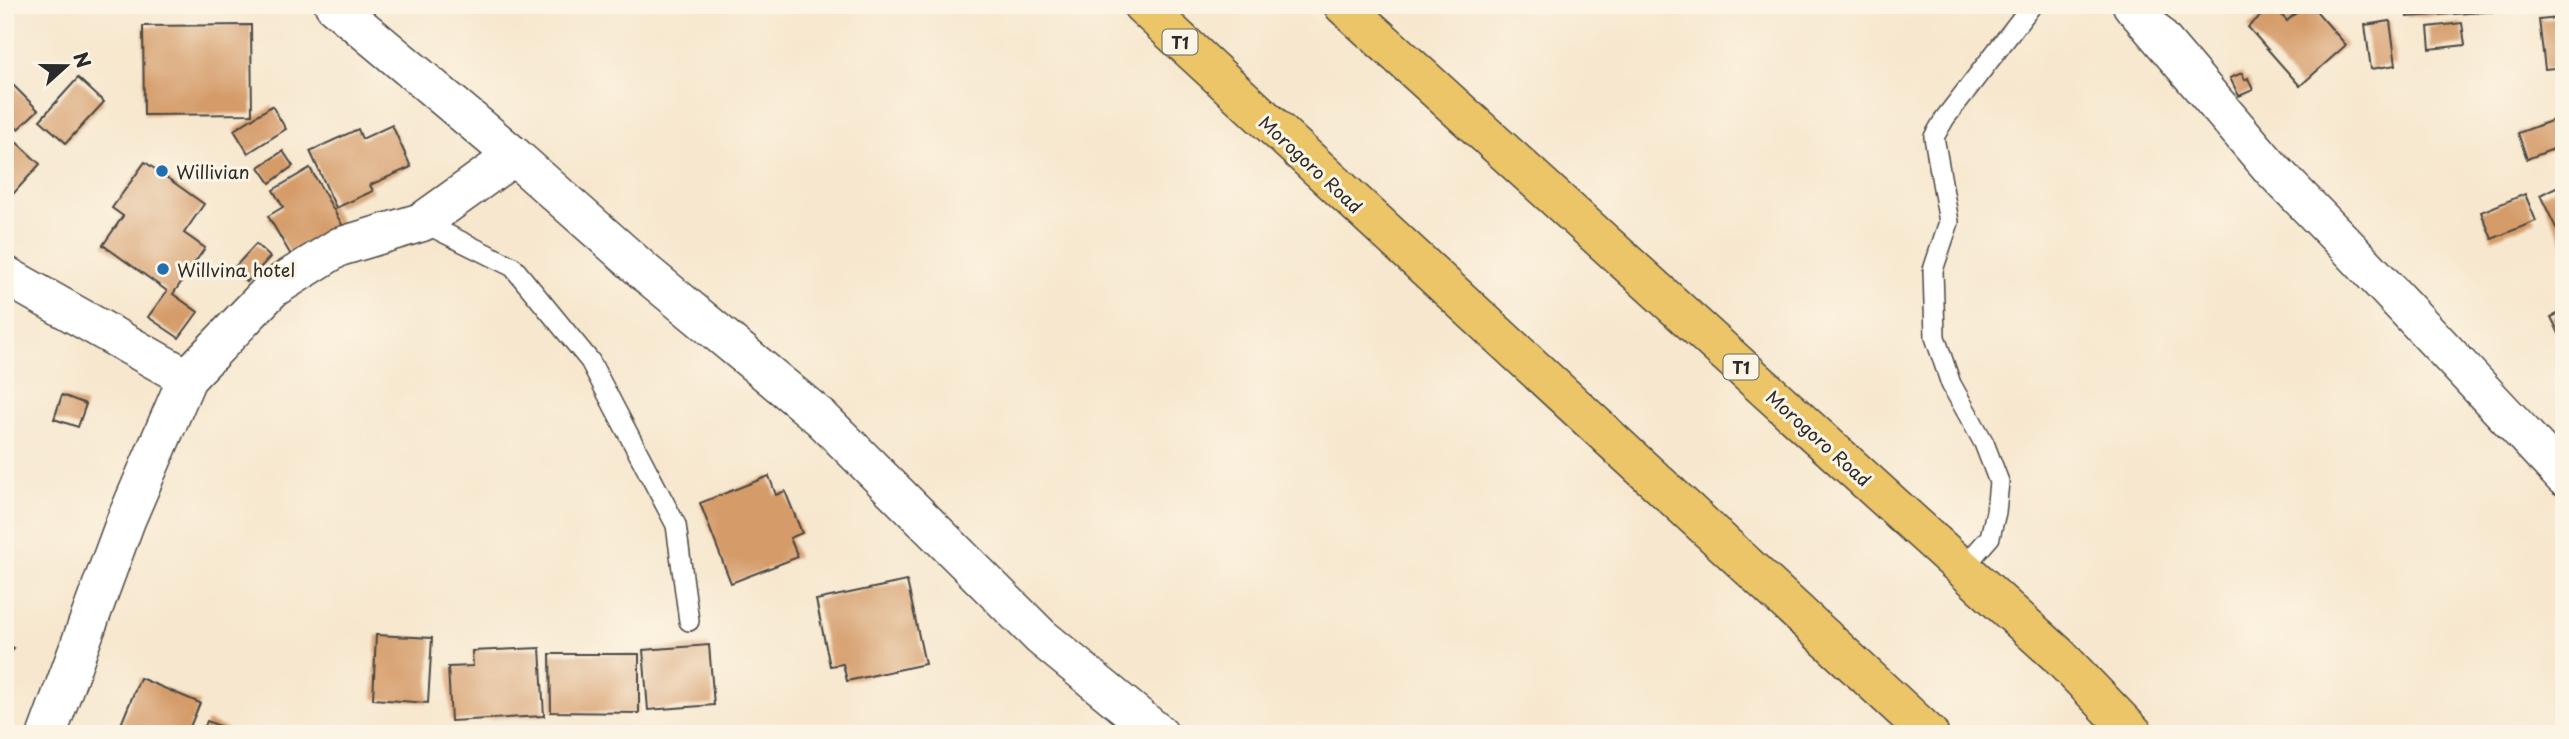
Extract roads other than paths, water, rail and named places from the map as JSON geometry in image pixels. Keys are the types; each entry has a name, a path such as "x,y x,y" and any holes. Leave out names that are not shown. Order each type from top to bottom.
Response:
{"highway":[{"name":"Morogoro Road","path":"1142,5 1929,734"},
{"name":"Morogoro Road","path":"1343,5 2058,655 2134,734"}],"street":[{"path":"334,5 514,156 647,274 821,418 1041,637 1159,734"},
{"path":"2132,5 2271,168 2564,477"},
{"path":"47,734 126,520 187,378 272,289 339,247 422,222 514,156"},
{"path":"5,275 187,378"}],"lane":[{"path":"1963,568 1990,537 1999,482 1984,443 1951,384 1935,337 1933,270 1949,222 1934,137 1945,118 2032,5"},
{"path":"422,222 513,267 590,361 676,525 689,621"}],"place":[{"name":"Willivian","path":"162,171"},
{"name":"Willvina hotel","path":"163,269"}]}
